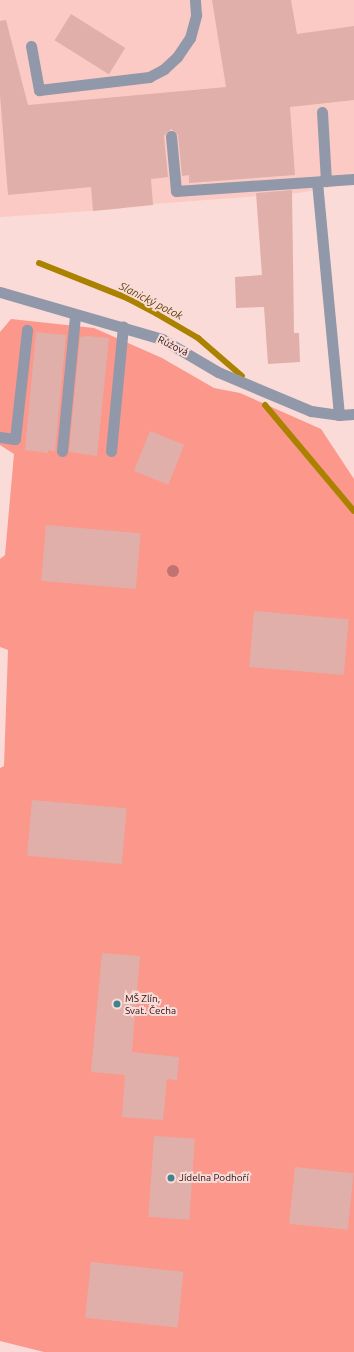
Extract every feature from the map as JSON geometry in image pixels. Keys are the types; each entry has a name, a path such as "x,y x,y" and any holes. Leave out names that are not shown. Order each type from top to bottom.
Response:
{"street":[{"path":"31,46 39,90 149,77 164,69 177,57 190,38 196,15 195,0"},
{"path":"322,112 322,182 339,415"},
{"path":"171,136 176,191 354,179"},
{"path":"0,285 0,292"},
{"name":"Růžová","path":"0,292 75,316 123,327 162,339 218,372 312,411 339,415 354,414"},
{"path":"62,451 75,316"},
{"path":"111,451 123,327"},
{"path":"0,437 15,439 27,330"}],"shaded area":[{"path":"0,0 354,0 354,183 298,193 126,206 120,209 0,217"},
{"path":"11,319 94,328 162,358 214,388 240,393 321,429 354,479 354,1352 44,1352 0,1341 0,768 4,766 8,650 0,647 0,559 5,555 14,454 0,445 0,332"}],"building":[{"path":"212,0 291,0 297,34 354,26 354,100 290,107 295,175 189,183 189,175 182,176 178,135 171,129 164,136 168,177 151,179 153,205 93,211 91,187 8,195 0,95 0,21 6,20 28,105 226,87"},
{"path":"71,14 125,48 109,74 55,40"},
{"path":"292,190 294,333 299,333 300,362 268,364 264,307 236,308 235,277 262,275 256,193"},
{"path":"36,332 66,335 55,451 48,450 48,453 25,450"},
{"path":"87,336 109,338 97,456 69,452 80,337"},
{"path":"150,431 184,445 168,485 134,471"},
{"path":"46,525 141,533 136,589 41,581"},
{"path":"254,611 349,619 344,675 249,667"},
{"path":"32,800 127,808 122,864 27,856"},
{"name":"MŠ Zlín, Svat. Čecha","path":"102,953 140,956 132,1052 179,1057 177,1080 167,1079 163,1120 122,1117 125,1075 91,1072"},
{"name":"Jídelna Podhoří","path":"154,1136 195,1139 189,1220 148,1217"},
{"path":"295,1167 354,1173 348,1230 289,1224"},
{"path":"91,1262 183,1272 178,1327 85,1318"}],"waterway":[{"name":"Slanický potok","path":"39,263 127,298 157,314 198,338 242,376"},
{"name":"Slanický potok","path":"265,405 354,511"}],"place":[{"name":"MŠ Zlín, Svat. Čecha","path":"117,1004"},
{"name":"Jídelna Podhoří","path":"171,1178"}]}
